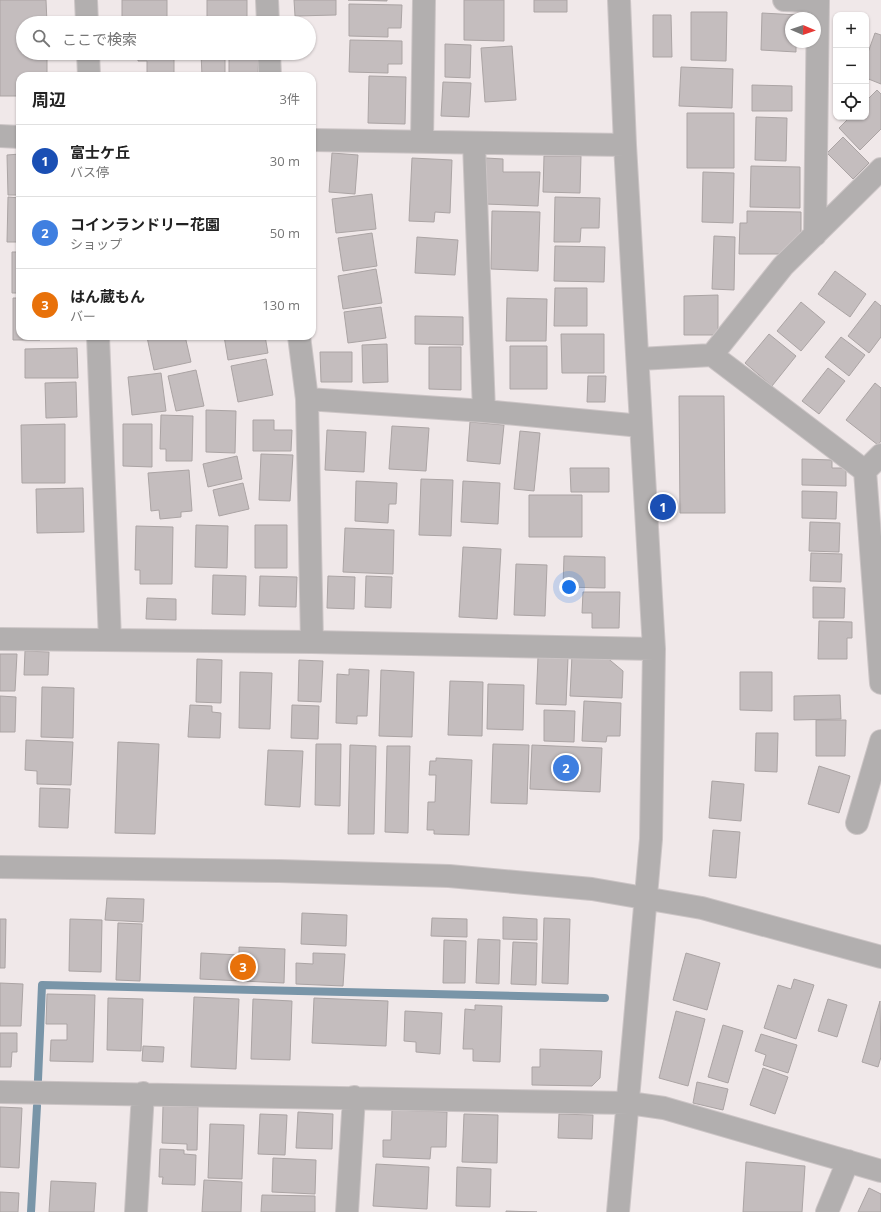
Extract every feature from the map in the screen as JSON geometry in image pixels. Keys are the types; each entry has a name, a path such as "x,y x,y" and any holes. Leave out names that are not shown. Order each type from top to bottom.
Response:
{"street":[{"path":"86,0 87,16"},
{"path":"267,0 268,16"},
{"path":"422,142 424,0"},
{"path":"618,1212 629,1103 651,839 654,649 641,426 639,359 625,145 619,0"},
{"path":"784,0 818,1 815,235"},
{"path":"88,60 89,72"},
{"path":"269,60 270,72"},
{"path":"0,136 16,137"},
{"path":"316,140 625,145"},
{"path":"474,143 484,411"},
{"path":"712,355 783,266 881,169"},
{"path":"98,340 110,640"},
{"path":"300,340 307,399 312,642"},
{"path":"639,359 712,355 866,471 878,579 881,683"},
{"path":"307,399 484,411 641,426"},
{"path":"866,471 881,455"},
{"path":"0,639 312,642 654,649"},
{"path":"857,823 881,741"},
{"path":"0,867 279,871 449,876 592,889 646,897 702,908 881,957"},
{"path":"0,1092 143,1093 629,1103 664,1108 881,1171"},
{"path":"136,1212 143,1093"},
{"path":"347,1212 354,1097"},
{"path":"827,1212 848,1161"}],"building":[{"path":"0,0 46,0 47,16 16,16 16,60 47,60 47,72 16,72 16,96 0,96"},
{"path":"122,0 167,0 167,16 122,16"},
{"path":"207,0 247,0 247,16 207,16"},
{"path":"294,0 336,0 336,15 295,16"},
{"path":"348,0 387,0 387,1"},
{"path":"464,0 504,0 504,41 464,40"},
{"path":"534,0 567,0 567,12 534,12"},
{"path":"349,4 402,5 401,28 388,28 388,37 349,36"},
{"path":"691,12 727,12 726,61 691,60"},
{"path":"762,13 785,14 785,48 796,48 796,52 761,50"},
{"path":"653,15 671,15 672,57 653,57"},
{"path":"875,33 881,35 881,84 869,79 869,50"},
{"path":"350,40 402,41 402,64 388,64 388,73 349,72"},
{"path":"445,44 471,45 470,78 445,77"},
{"path":"512,46 516,100 485,102 481,48"},
{"path":"174,60 174,72 147,72 147,61 138,61"},
{"path":"201,60 225,60 225,72 202,72"},
{"path":"229,60 258,60 258,72 229,72"},
{"path":"681,67 733,69 732,108 679,106"},
{"path":"369,76 406,77 405,124 368,123"},
{"path":"443,82 471,83 469,117 441,116"},
{"path":"752,85 792,86 792,111 752,111"},
{"path":"877,90 881,94 881,129 860,150 839,128 847,120 869,120 869,98"},
{"path":"687,113 734,113 734,168 687,168"},
{"path":"756,117 787,118 786,161 755,160"},
{"path":"843,137 869,163 853,179 827,153"},
{"path":"332,153 358,155 355,194 329,192"},
{"path":"16,154 16,195 8,195 7,155"},
{"path":"544,156 581,156 580,193 543,192"},
{"path":"412,158 452,160 450,213 435,212 434,222 409,221"},
{"path":"486,158 503,159 503,172 540,172 538,206 485,204"},
{"path":"751,166 800,167 800,208 750,207"},
{"path":"703,172 734,173 733,223 702,222"},
{"path":"372,194 376,229 336,233 332,199"},
{"path":"8,197 16,198 16,242 7,242"},
{"path":"555,197 600,198 599,228 581,228 580,242 554,242"},
{"path":"492,211 540,212 538,271 491,269"},
{"path":"747,211 801,212 801,233 779,254 739,254 740,223 747,223"},
{"path":"372,233 377,266 343,271 338,238"},
{"path":"714,236 735,237 734,290 712,289"},
{"path":"417,237 458,240 455,275 415,273"},
{"path":"555,246 605,247 604,282 554,281"},
{"path":"12,252 16,252 16,293 12,293"},
{"path":"376,269 382,303 343,309 338,276"},
{"path":"835,271 866,294 850,317 818,294"},
{"path":"555,288 587,288 587,326 554,326"},
{"path":"718,295 718,335 684,335 684,296"},
{"path":"13,298 16,298 16,340 13,340"},
{"path":"507,298 547,299 546,341 506,341"},
{"path":"875,301 881,306 881,337 869,353 848,336"},
{"path":"801,302 825,322 801,351 777,331"},
{"path":"381,307 386,338 348,343 344,312"},
{"path":"415,316 463,317 463,345 415,344"},
{"path":"561,334 604,334 604,373 562,373"},
{"path":"769,334 796,356 772,386 745,363"},
{"path":"841,337 865,355 849,376 825,357"},
{"path":"148,340 186,340 191,362 154,370"},
{"path":"225,340 266,340 268,353 228,360"},
{"path":"387,344 388,382 363,383 362,345"},
{"path":"510,346 547,346 547,389 510,389"},
{"path":"429,347 461,347 461,390 429,389"},
{"path":"77,348 78,378 25,378 25,349"},
{"path":"320,352 352,352 352,382 321,382"},
{"path":"266,359 273,395 238,402 231,366"},
{"path":"828,368 845,381 819,414 802,401"},
{"path":"196,370 204,406 176,411 168,376"},
{"path":"161,373 166,411 132,415 128,377"},
{"path":"588,376 606,376 605,402 587,402"},
{"path":"76,382 77,417 46,418 45,383"},
{"path":"875,383 881,388 881,441 878,445 846,420"},
{"path":"679,396 724,396 725,513 680,513"},
{"path":"206,410 236,411 235,453 206,452"},
{"path":"161,415 193,416 192,461 166,461 166,449 160,449"},
{"path":"253,420 274,420 274,430 292,430 291,451 253,451"},
{"path":"470,422 504,425 500,464 467,461"},
{"path":"65,424 65,483 22,483 21,425"},
{"path":"123,424 152,424 152,467 123,466"},
{"path":"392,426 429,428 426,471 389,469"},
{"path":"327,430 366,432 364,472 325,470"},
{"path":"520,431 540,433 534,491 514,489"},
{"path":"261,454 293,455 290,501 259,500"},
{"path":"237,456 242,479 208,487 203,464"},
{"path":"802,459 832,460 832,468 846,468 846,486 802,485"},
{"path":"570,468 609,468 609,492 571,492"},
{"path":"189,470 192,511 181,512 181,517 160,519 159,510 151,511 148,473"},
{"path":"421,479 453,480 451,536 419,535"},
{"path":"356,481 397,483 396,504 389,504 388,523 355,521"},
{"path":"463,481 500,483 498,524 461,522"},
{"path":"243,483 249,509 219,516 213,490"},
{"path":"83,488 84,532 37,533 36,489"},
{"path":"802,491 837,492 836,519 802,518"},
{"path":"529,495 582,495 582,537 529,537"},
{"path":"810,522 840,523 839,552 809,551"},
{"path":"196,525 228,526 227,568 195,567"},
{"path":"255,525 287,525 287,568 255,568"},
{"path":"136,526 173,527 172,584 140,584 140,570 135,570"},
{"path":"345,528 394,530 393,574 343,572"},
{"path":"463,547 501,549 497,619 459,617"},
{"path":"811,553 842,554 841,582 810,581"},
{"path":"564,556 605,557 605,588 563,587"},
{"path":"516,564 547,565 545,616 514,615"},
{"path":"213,575 246,576 245,615 212,614"},
{"path":"260,576 297,577 296,607 259,606"},
{"path":"328,576 355,577 354,609 327,608"},
{"path":"366,576 392,577 391,608 365,607"},
{"path":"813,587 845,588 844,618 813,618"},
{"path":"583,592 620,592 619,628 592,628 592,613 582,613"},
{"path":"147,598 176,599 176,620 146,619"},
{"path":"819,621 852,622 852,638 847,638 847,659 818,659"},
{"path":"25,651 49,652 48,675 24,675"},
{"path":"0,654 17,654 15,691 0,691"},
{"path":"572,655 605,656 623,671 622,698 570,696"},
{"path":"538,657 568,658 566,705 536,704"},
{"path":"197,659 222,660 221,703 196,702"},
{"path":"299,660 323,661 321,702 298,701"},
{"path":"349,669 369,670 367,716 357,716 357,724 336,723 337,674 349,675"},
{"path":"381,670 414,672 412,737 379,736"},
{"path":"240,672 272,673 270,729 239,728"},
{"path":"740,672 772,672 772,711 740,710"},
{"path":"450,681 483,682 482,736 448,735"},
{"path":"488,684 524,685 523,730 487,729"},
{"path":"42,687 74,688 73,738 41,737"},
{"path":"840,695 841,719 794,720 794,696"},
{"path":"0,696 16,697 15,732 0,732"},
{"path":"584,701 621,703 620,736 607,736 606,742 582,741"},
{"path":"190,705 212,706 212,712 221,713 220,738 188,737"},
{"path":"292,705 319,706 318,739 291,738"},
{"path":"544,710 575,711 574,742 544,741"},
{"path":"816,720 846,720 845,756 816,756"},
{"path":"756,733 778,733 777,772 755,771"},
{"path":"26,740 73,742 71,785 37,784 37,771 25,770"},
{"path":"118,742 159,744 155,834 115,833"},
{"path":"316,744 341,744 340,806 315,805"},
{"path":"493,744 529,745 527,804 491,803"},
{"path":"350,745 376,746 374,834 348,834"},
{"path":"532,745 602,748 600,792 530,789"},
{"path":"387,746 410,746 408,833 385,832"},
{"path":"268,750 303,751 300,807 265,805"},
{"path":"436,758 472,760 469,835 434,834 434,830 427,830 428,802 435,802 436,775 429,775 430,761 436,761"},
{"path":"819,766 850,776 839,813 808,804"},
{"path":"712,781 744,784 741,821 709,818"},
{"path":"40,788 70,789 68,828 39,827"},
{"path":"713,830 740,832 736,878 709,876"},
{"path":"107,898 144,899 143,922 105,920"},
{"path":"302,913 347,915 346,946 301,944"},
{"path":"503,917 537,919 537,940 503,939"},
{"path":"432,918 467,919 467,937 431,936"},
{"path":"544,918 570,919 568,984 542,983"},
{"path":"0,919 6,919 5,968 0,968"},
{"path":"70,919 102,920 101,972 69,971"},
{"path":"118,923 142,924 140,981 116,980"},
{"path":"478,939 500,940 499,984 476,983"},
{"path":"444,940 466,941 465,983 443,983"},
{"path":"513,942 537,943 536,985 511,984"},
{"path":"239,947 285,949 284,983 200,979 201,953 239,955"},
{"path":"313,953 345,954 343,986 296,984 296,963 313,964"},
{"path":"686,953 720,963 707,1010 673,1000"},
{"path":"794,979 814,985 796,1039 764,1028 778,985 791,989"},
{"path":"0,983 23,984 21,1026 0,1026"},
{"path":"47,994 95,995 93,1062 50,1061 51,1040 67,1040 67,1024 46,1024"},
{"path":"194,997 239,999 236,1069 191,1067"},
{"path":"108,998 143,999 141,1051 107,1050"},
{"path":"314,998 388,1001 386,1046 312,1043"},
{"path":"253,999 292,1001 290,1060 251,1059"},
{"path":"828,999 847,1005 837,1037 818,1031"},
{"path":"880,1001 881,1057 878,1067 862,1062"},
{"path":"475,1005 502,1006 500,1062 473,1061 473,1049 463,1049 465,1009 475,1010"},
{"path":"405,1011 442,1013 440,1054 416,1052 416,1042 404,1041"},
{"path":"676,1011 705,1019 688,1086 659,1078"},
{"path":"723,1025 743,1031 728,1083 708,1077"},
{"path":"0,1033 17,1033 17,1052 12,1052 11,1067 0,1067"},
{"path":"761,1034 797,1045 788,1073 763,1065 766,1055 755,1051"},
{"path":"143,1046 164,1047 163,1062 142,1061"},
{"path":"540,1049 602,1051 600,1078 592,1086 532,1085 532,1067 540,1067"},
{"path":"763,1068 788,1077 775,1114 750,1105"},
{"path":"697,1082 728,1089 723,1110 693,1103"},
{"path":"163,1106 198,1107 197,1150 187,1150 187,1144 162,1143"},
{"path":"0,1107 22,1108 19,1168 0,1167"},
{"path":"392,1110 447,1112 446,1147 431,1147 430,1159 383,1157 383,1140 391,1140"},
{"path":"298,1112 333,1114 332,1149 296,1148"},
{"path":"260,1114 287,1115 285,1155 258,1154"},
{"path":"464,1114 498,1115 497,1163 462,1162"},
{"path":"559,1114 593,1115 592,1139 558,1138"},
{"path":"210,1124 244,1125 242,1179 208,1178"},
{"path":"160,1149 184,1150 184,1154 196,1155 195,1185 162,1184 163,1177 159,1177"},
{"path":"273,1158 316,1160 315,1194 272,1192"},
{"path":"746,1162 805,1166 802,1212 743,1212"},
{"path":"376,1164 429,1167 427,1209 373,1206"},
{"path":"457,1167 491,1169 490,1207 456,1206"},
{"path":"204,1180 242,1182 241,1212 202,1212"},
{"path":"51,1181 96,1183 94,1212 49,1212"},
{"path":"869,1188 881,1194 881,1212 858,1212"},
{"path":"0,1192 19,1193 18,1212 0,1212"},
{"path":"262,1195 315,1196 315,1212 261,1212"},
{"path":"506,1211 537,1212 506,1212"}],"waterway":[{"path":"38,1080 42,985 605,998"},
{"path":"31,1212 37,1106"}],"place":[{"name":"富士ケ丘","path":"663,507"},
{"name":"コインランドリー花園","path":"566,768"},
{"name":"はん蔵もん","path":"243,967"}]}
